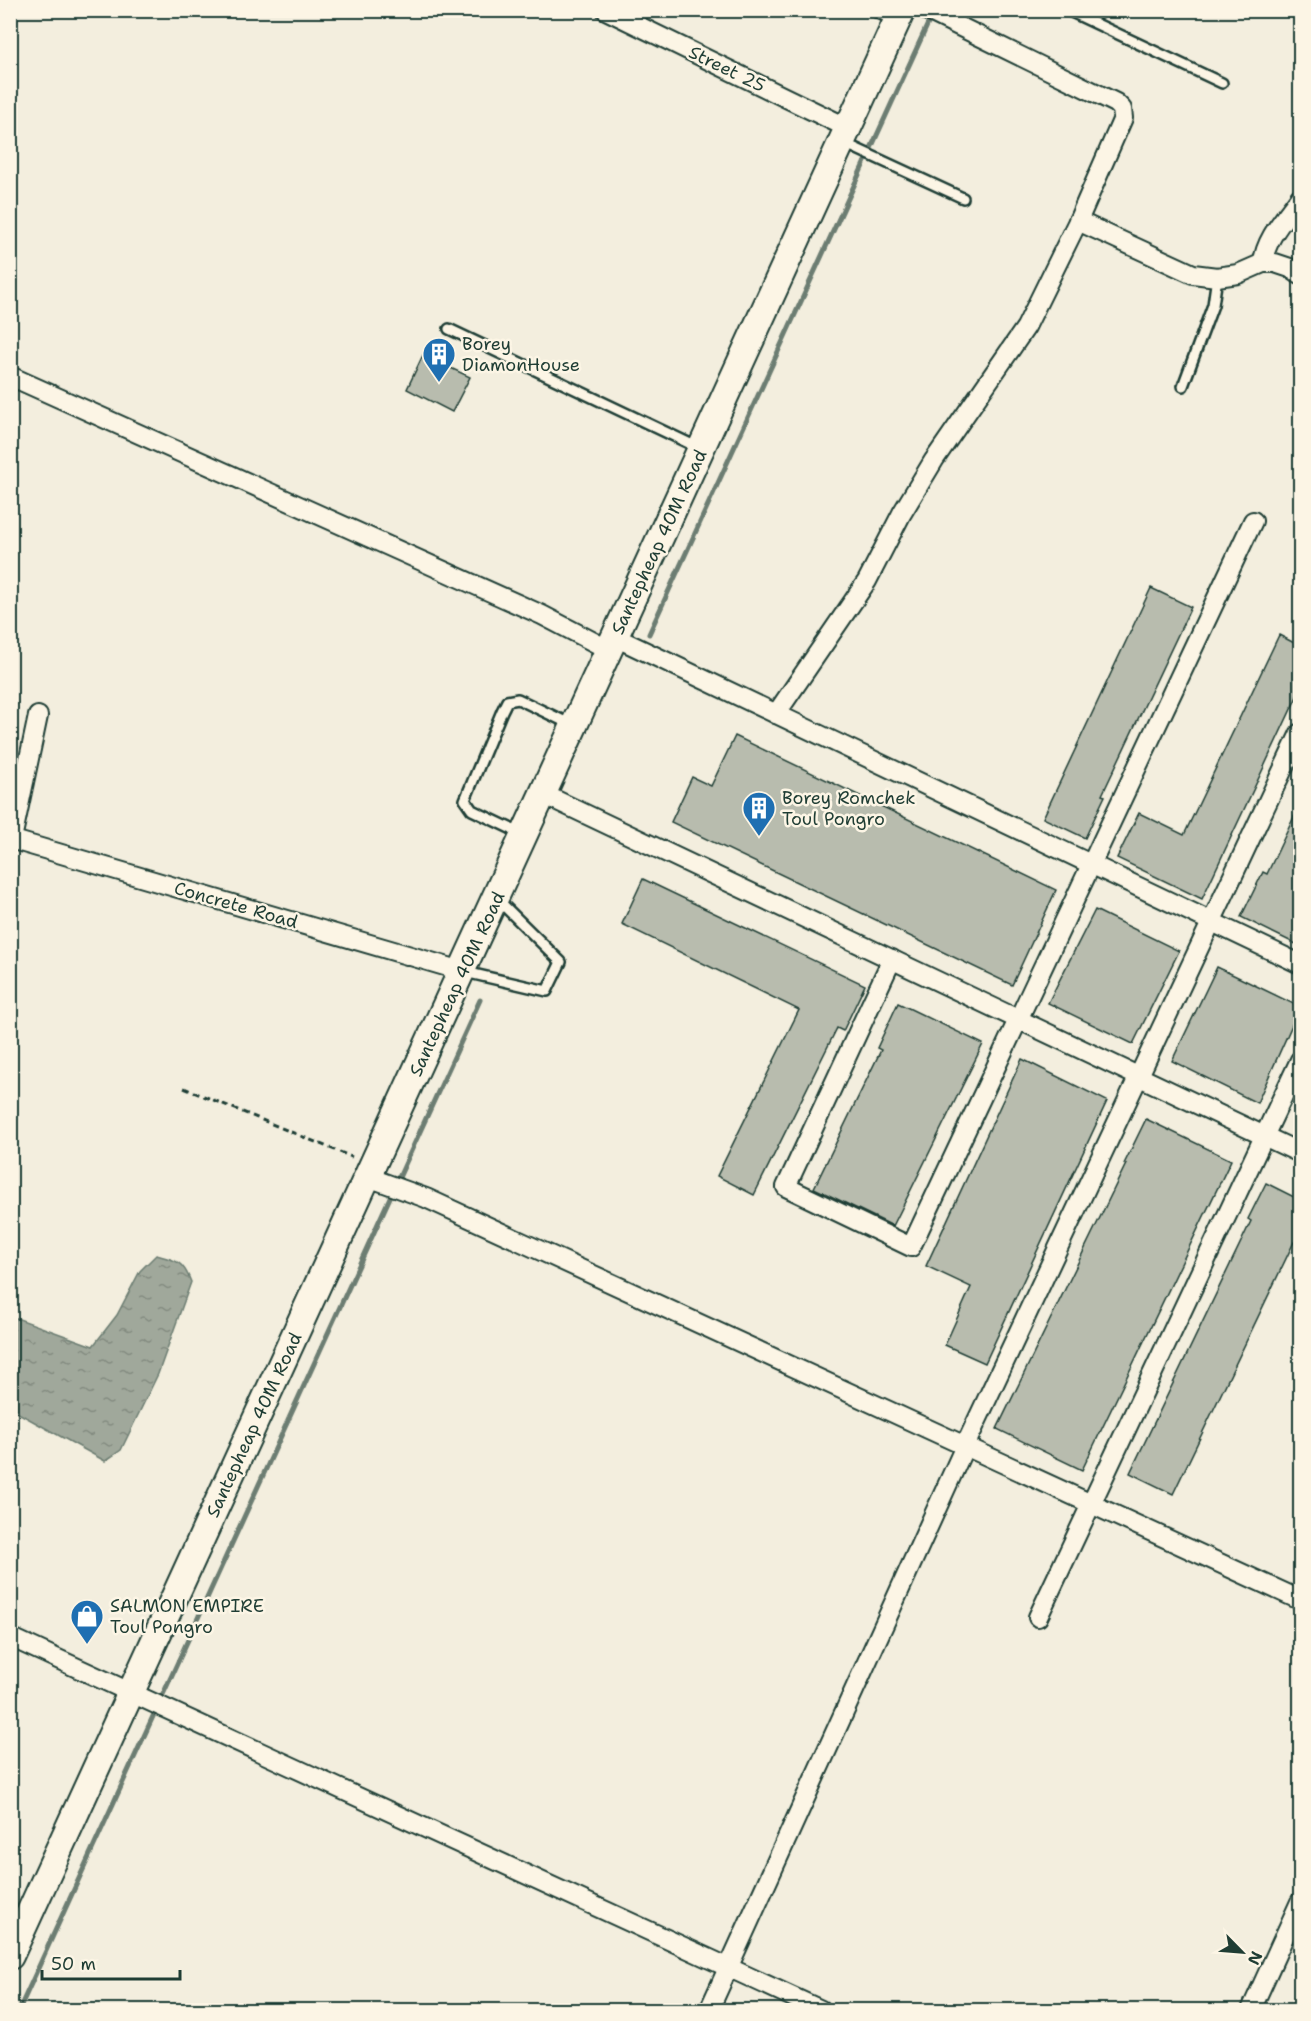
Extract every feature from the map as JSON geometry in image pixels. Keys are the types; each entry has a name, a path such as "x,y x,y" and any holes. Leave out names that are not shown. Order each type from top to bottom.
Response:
{"main road":[{"name":"Santepheap 40M Road","path":"10,1956 140,1697 375,1175 462,971 846,139 900,16"}],"street":[{"name":"Street 25","path":"606,10 846,139"},
{"path":"776,714 867,581 902,513 934,460 1026,327 1078,220 1123,118 1122,110 1116,104 926,10"},
{"path":"1263,263 1264,253 1273,236 1300,197"},
{"path":"1078,220 1186,271 1217,277 1238,274 1263,263 1275,263 1290,268 1300,275"},
{"path":"10,376 542,615 776,714 1300,964"},
{"path":"892,959 786,1187 911,1247 1253,521"},
{"path":"11,839 38,716"},
{"path":"709,2010 965,1446 1300,732"},
{"path":"543,794 1300,1153"},
{"name":"Concrete Road","path":"11,839 462,971"},
{"path":"1038,1617 1300,1059"},
{"path":"375,1175 1300,1600"},
{"path":"10,1637 821,2010"},
{"path":"1251,2010 1300,1902"}],"lane":[{"path":"872,10 900,16"},
{"path":"1067,10 1222,83"},
{"path":"846,139 877,158 963,198"},
{"path":"1183,386 1213,306 1217,277"},
{"path":"449,329 701,449"},
{"path":"524,836 472,810 465,800 502,711 507,701 518,699 574,726"},
{"path":"462,971 547,991 561,962 496,898"}],"path":[{"path":"184,1088 375,1175"}],"water":[{"path":"156,1255 178,1262 191,1282 158,1374 121,1450 105,1461 11,1409 11,1316 93,1346 117,1315 140,1271"}],"building":[{"name":"Borey DiamonHouse","path":"423,355 470,377 452,412 407,389"},
{"path":"1151,588 1191,607 1102,795 1105,796 1085,838 1043,818"},
{"path":"1279,635 1300,646 1300,690 1202,899 1117,858 1139,813 1184,835"},
{"path":"735,736 1056,890 1012,985 671,822 692,777 711,786"},
{"path":"1300,804 1300,946 1241,917 1263,872 1267,874"},
{"path":"643,879 865,985 843,1031 837,1028 754,1195 717,1176 799,1010 622,924"},
{"path":"1095,910 1179,951 1133,1044 1048,1003"},
{"path":"1217,967 1300,1007 1257,1103 1172,1061"},
{"path":"898,1003 983,1044 893,1226 814,1188 881,1050 877,1048"},
{"path":"1022,1059 1107,1101 985,1363 945,1345 971,1287 926,1266"},
{"path":"1146,1119 1231,1160 1082,1470 997,1429"},
{"path":"1266,1183 1300,1200 1300,1245 1294,1242 1173,1494 1130,1473 1251,1221 1248,1219"}],"waterway":[{"path":"649,634 931,17"},
{"path":"19,2010 480,1000"}],"place":[{"name":"Borey DiamonHouse","path":"439,383"},
{"name":"Borey Romchek Toul Pongro","path":"759,837"},
{"name":"SALMON EMPIRE Toul Pongro","path":"87,1645"}]}
